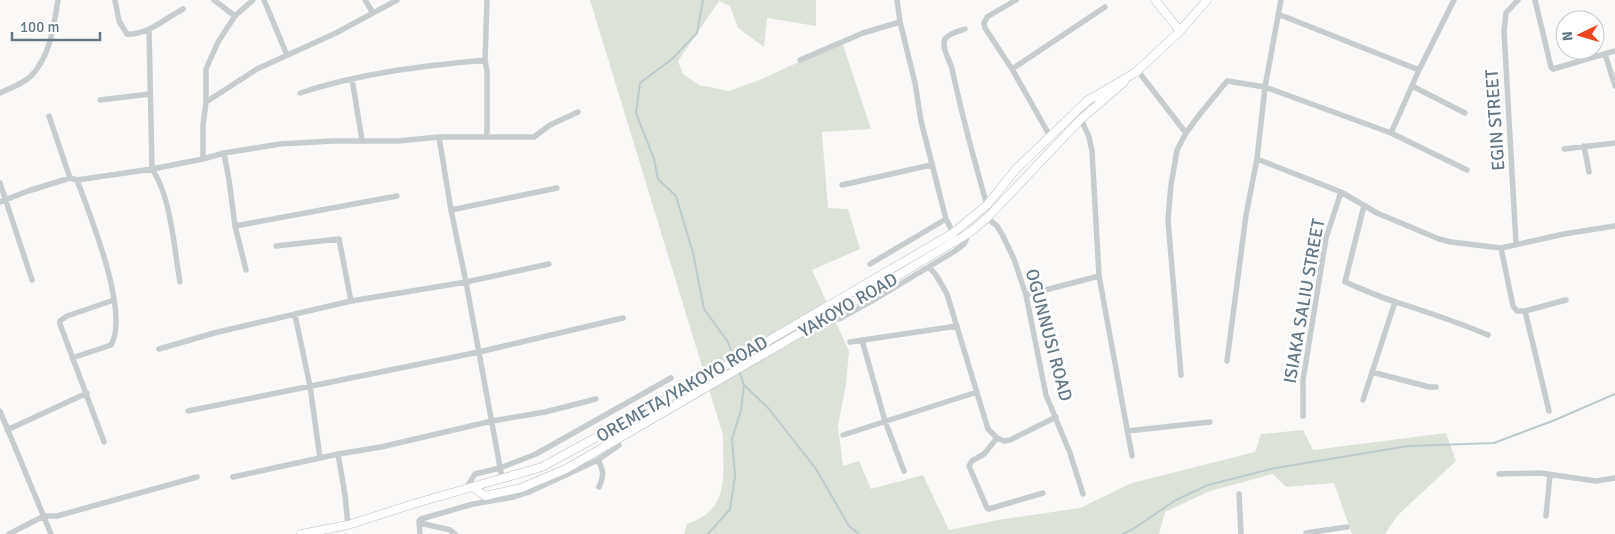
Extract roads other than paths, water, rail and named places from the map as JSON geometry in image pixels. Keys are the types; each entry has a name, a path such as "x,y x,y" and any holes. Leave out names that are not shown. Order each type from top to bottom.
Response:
{"main road":[{"path":"1155,0 1180,31"},
{"path":"1138,71 1180,31 1207,0"},
{"name":"OREMETA/YAKOYO ROAD","path":"301,534 348,525 542,467 708,376 952,233 986,205 1016,169 1087,101 1138,71"},
{"name":"YAKOYO ROAD","path":"469,488 485,496 521,488 566,469 969,233 987,218 1081,119 1138,71"}],"street":[{"path":"0,93 31,77 44,58 54,24 58,0"},
{"path":"116,0 118,21 126,34 133,35 149,29 183,9"},
{"path":"214,0 235,16"},
{"path":"203,159 202,125 206,102 206,69 218,42 235,16 253,0"},
{"path":"264,0 287,55"},
{"path":"365,0 373,13"},
{"path":"206,102 257,69 336,33 397,0"},
{"path":"487,0 485,60 487,70 487,136"},
{"path":"897,0 921,121 946,220 952,233"},
{"path":"1016,0 988,17 984,23 985,28 1050,136"},
{"path":"1227,360 1246,215 1257,159 1265,87 1281,0"},
{"path":"1391,133 1419,70 1454,0"},
{"name":"EGIN STREET","path":"1516,243 1504,31 1506,13 1518,0"},
{"path":"1535,0 1553,70 1586,60"},
{"path":"1012,70 1105,7"},
{"path":"1278,14 1419,70"},
{"path":"800,60 863,34 900,22"},
{"path":"149,29 152,168 157,176 167,204 180,282"},
{"path":"966,29 949,35 944,44 950,61 967,136 986,205"},
{"path":"1615,51 1605,54 1615,86"},
{"path":"300,93 352,79 424,66 485,60"},
{"path":"1138,71 1186,133"},
{"path":"352,79 362,140"},
{"path":"1181,375 1168,220 1171,185 1177,150 1186,133 1227,81 1265,87 1391,133 1467,170"},
{"path":"1412,86 1465,113"},
{"path":"100,100 150,94"},
{"path":"3,200 70,178 76,180 152,168 280,144 362,140 398,141 439,137 534,137 550,125 578,112"},
{"path":"49,116 70,178"},
{"path":"1081,119 1089,137 1092,151 1099,276 1132,456"},
{"path":"439,137 502,478"},
{"path":"1564,149 1615,143"},
{"path":"1584,146 1589,172"},
{"path":"224,153 235,226 246,270"},
{"path":"1257,159 1341,192 1364,206 1439,239 1451,242 1501,248 1516,243 1615,226"},
{"path":"842,186 932,165"},
{"path":"72,358 111,345 115,339 116,332 114,300 98,236 76,180"},
{"path":"0,183 3,200 32,280"},
{"path":"451,210 557,188"},
{"name":"ISIAKA SALIU STREET","path":"1303,416 1303,380 1326,238 1341,192"},
{"path":"235,226 397,196"},
{"path":"1364,206 1345,282 1488,335"},
{"name":"OGUNNUSI ROAD","path":"987,218 997,226 1014,259 1026,295 1046,395 1070,453 1083,494"},
{"path":"870,264 946,220"},
{"path":"839,319 964,244 969,233"},
{"path":"276,246 339,239 351,301"},
{"path":"1501,248 1513,306 1517,311 1525,311 1566,300"},
{"path":"159,349 214,333 351,301 466,282 549,264"},
{"path":"929,266 947,294 988,429 997,438 1004,441 1010,440 1056,417"},
{"path":"1026,295 1099,276"},
{"path":"104,442 87,393 61,330 60,321 67,316 114,300"},
{"path":"1363,400 1395,302"},
{"path":"1525,311 1549,411"},
{"path":"295,315 310,386 320,458"},
{"path":"188,411 479,352 623,318"},
{"path":"850,342 957,326"},
{"path":"862,340 885,421 904,471"},
{"path":"1372,372 1429,387 1436,387"},
{"path":"469,488 476,474 500,468 536,454 671,378"},
{"path":"843,435 976,392"},
{"path":"8,430 87,393"},
{"path":"233,477 389,445 492,421 545,412 596,399"},
{"path":"0,411 51,534"},
{"path":"1127,431 1210,422"},
{"path":"997,438 984,454 972,461 970,466 987,508 1043,493"},
{"path":"420,534 420,519 473,504 514,497 529,492 598,460 618,445"},
{"path":"338,454 348,525"},
{"path":"598,460 603,468 603,477 599,487"},
{"path":"1500,474 1540,473 1596,481 1615,478"},
{"path":"1546,516 1550,475"},
{"path":"9,534 44,516 56,516 196,477"},
{"path":"1238,494 1241,534"},
{"path":"420,523 450,530 455,534"},
{"path":"1304,534 1347,527"}],"waterway":[{"path":"703,0 697,33 672,59 640,83 636,113 654,159 658,179 676,196 693,253 704,309 728,342 734,359"},
{"path":"708,534 730,509 735,476 732,439 741,410 744,385 739,371"},
{"path":"744,385 769,409 816,469 849,526 859,534"},
{"path":"1123,534 1176,500 1208,485 1275,468 1408,446 1494,443 1555,420 1615,394"}]}
